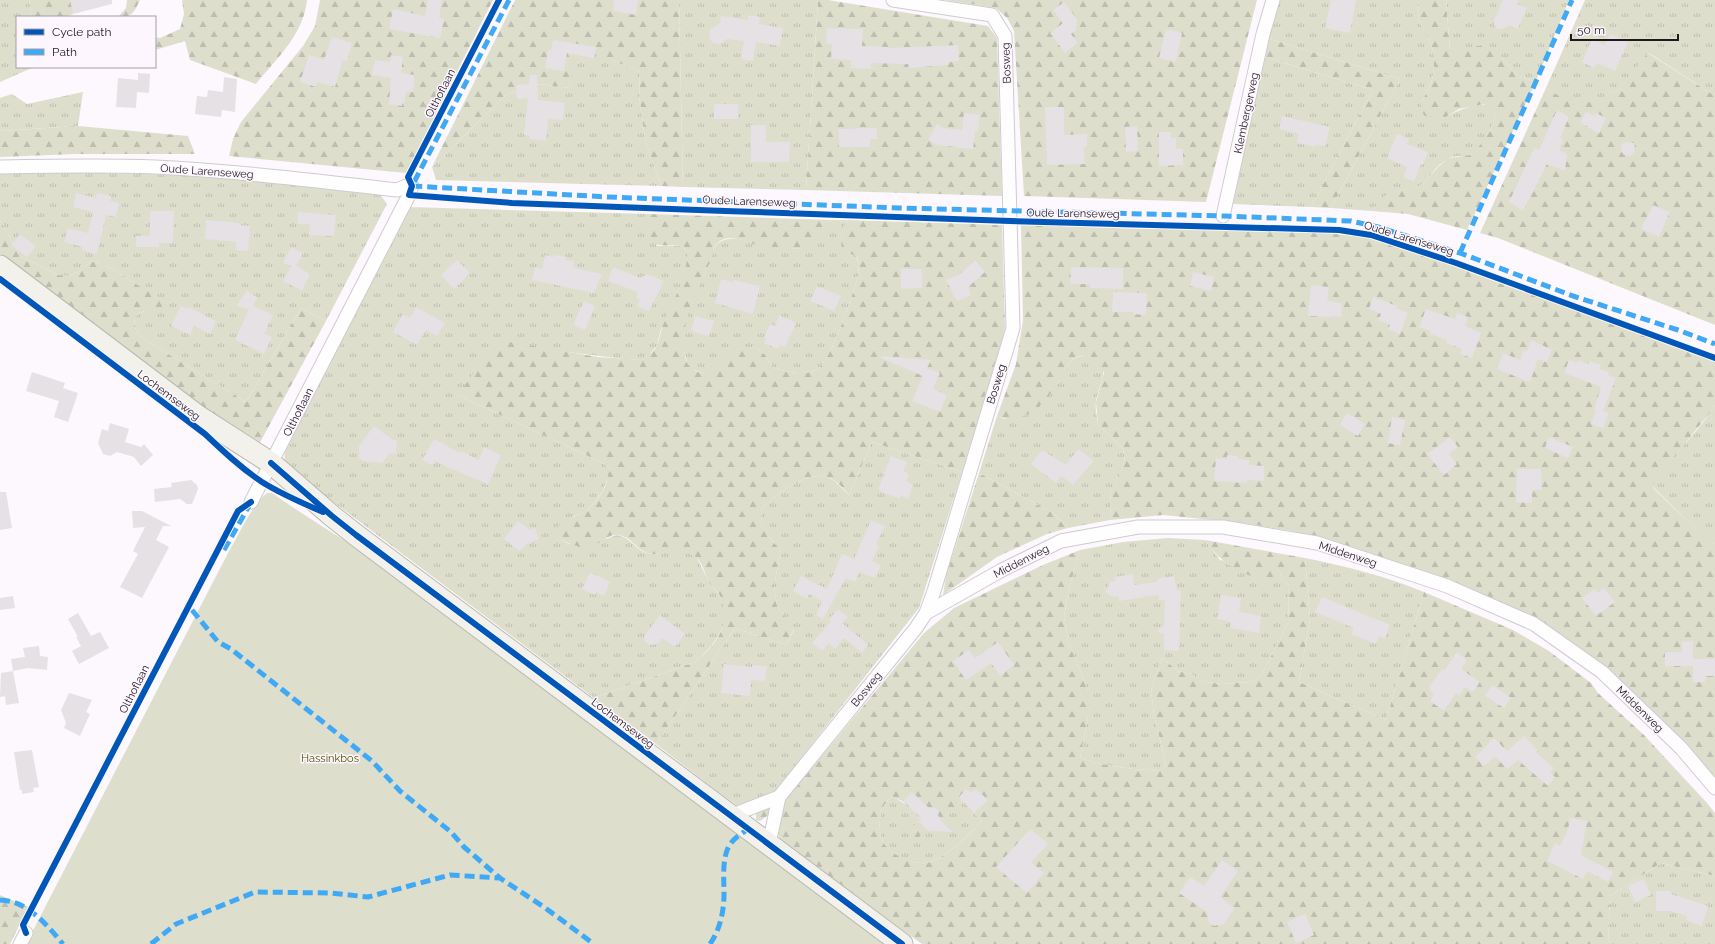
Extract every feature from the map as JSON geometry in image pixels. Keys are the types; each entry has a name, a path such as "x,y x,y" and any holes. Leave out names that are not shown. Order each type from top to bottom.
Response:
{"main road":[{"name":"Lochemseweg","path":"0,266 268,469 902,944"}],"street":[{"name":"Bosweg","path":"768,844 779,797 916,628 926,613 934,591 1013,328 1005,36 992,15 893,0"},
{"name":"Klembergerweg","path":"1223,216 1263,34 1273,0"},
{"name":"Oude Larenseweg","path":"0,167 88,166 156,168 222,172 397,190 406,186 412,186"},
{"name":"Olthoflaan","path":"251,502 409,195 412,186"},
{"name":"Middenweg","path":"926,613 1002,570 1061,541 1138,527 1223,527 1317,544 1447,586 1534,624 1602,672 1681,748 1715,788"},
{"name":"Bosweg","path":"730,816 779,797"}],"green space":[{"path":"0,0 29,0 32,16 16,16 16,68 32,68 0,82"},
{"path":"29,0 73,0 73,14 67,16 32,16"},
{"path":"127,0 140,0 130,15 119,16 126,8"},
{"path":"182,0 307,0 301,24 295,35 256,84 190,60 185,41 156,50 156,37 160,38 180,29 184,14"},
{"path":"320,0 493,0 406,173 229,156 233,139 241,122 303,46 315,26"},
{"path":"515,0 679,0 683,187 661,186 645,139 639,96 640,72 578,45 569,88 539,84 506,95 432,167"},
{"path":"679,0 818,0 806,190 683,187"},
{"path":"818,0 828,0 988,26 997,38 1002,196 806,190"},
{"path":"945,0 1257,0 1206,202 1024,196 1014,31 1007,18 996,8"},
{"path":"1280,0 1419,0 1418,19 1432,47 1434,56 1434,70 1431,84 1421,103 1421,111 1444,118 1458,111 1477,105 1492,107 1495,113 1493,123 1481,146 1470,155 1454,156 1447,159 1439,165 1421,185 1413,189 1397,191 1388,195 1382,199 1372,211 1331,208 1400,79 1267,38"},
{"path":"1419,0 1446,0 1450,50 1485,45 1501,53 1502,58 1518,77 1536,81 1467,230 1408,214 1372,211 1383,197 1391,192 1418,187 1449,158 1470,155 1475,152 1490,131 1494,120 1495,112 1491,107 1484,104 1459,109 1444,118 1425,116 1421,111 1421,103 1431,84 1434,70 1434,56 1432,47 1418,19"},
{"path":"1446,0 1569,0 1536,81 1518,77 1502,58 1450,50"},
{"path":"1585,0 1715,0 1715,96 1649,53 1618,90 1577,108 1546,88"},
{"path":"1267,38 1400,79 1331,208 1311,207 1373,90 1262,56"},
{"path":"577,44 640,72 639,96 645,139 661,186 436,180 432,167 506,95 539,84 569,88"},
{"path":"1648,53 1715,96 1715,325 1498,238 1480,233 1546,88 1577,107 1618,90"},
{"path":"1262,56 1373,90 1311,207 1233,204"},
{"path":"83,92 78,126 0,131 0,98 12,94 27,104"},
{"path":"78,126 188,136 195,154 75,154 0,157 0,131"},
{"path":"0,171 197,175 379,193 387,204 326,321 301,308 246,402 142,338 135,328 134,317 162,301 114,270 96,261 90,262 80,271 69,276 58,275 20,256 0,220"},
{"path":"409,207 649,214 649,228 657,246 682,246 687,251 688,263 683,280 661,329 657,345 648,357 642,360 624,359 559,351 458,395 605,464 608,469 608,478 602,492 585,512 572,517 558,529 560,537 565,542 579,544 595,542 619,535 628,539 644,552 657,554 678,550 685,551 696,556 710,584 720,596 724,605 725,615 720,633 715,641 695,662 594,698 287,467 284,458 287,445 293,432"},
{"path":"649,214 831,220 813,240 805,246 797,249 767,248 732,238 720,241 715,246 711,260 695,295 684,332 685,357 692,369 703,373 731,352 747,347 755,348 763,353 774,368 784,371 806,373 816,370 822,365 835,342 858,276 859,264 857,257 842,249 842,234 847,220 1002,225 1005,327 962,472 872,442 849,495 839,484 830,478 818,476 800,481 791,486 761,509 762,526 772,541 781,550 774,585 777,606 794,629 786,645 735,628 656,744 594,698 695,662 711,647 722,630 724,614 720,596 710,584 698,560 695,556 688,553 675,551 657,554 647,553 623,536 619,535 613,535 588,547 580,547 563,540 559,536 559,526 567,520 587,510 596,501 604,489 608,476 608,470 605,464 458,395 497,340 598,357 642,360 651,354 657,345 664,321 683,279 687,261 687,251 682,246 663,246 653,243 649,234"},
{"path":"0,220 20,256 58,275 69,276 80,271 90,262 96,261 114,270 163,301 162,308 158,312 144,311 134,317 135,328 142,338 246,402 301,308 326,321 257,448 49,293 0,254"},
{"path":"831,220 847,220 842,234 843,249 856,256 859,264 858,276 841,327 835,342 822,365 816,370 806,373 784,371 774,368 763,353 756,349 748,348 740,349 732,353 703,373 691,369 685,356 683,343 684,330 691,304 715,246 724,240 736,239 769,247 796,249 813,240"},
{"path":"1021,225 1145,229 1263,228 1370,237 1476,274 1596,310 1715,361 1715,405 1683,446 1662,469 1652,486 1713,545 1715,543 1715,789 1553,632 1334,542 1292,531 1243,523 1163,515 1110,520 1111,494 1123,468 1124,456 1123,449 1098,424 1096,402 1104,373 1100,362 1089,356 1077,357 1073,359 1067,365 1052,392 1032,412 1015,418 997,416 1016,364 1023,320"},
{"path":"1080,356 1096,358 1101,362 1103,368 1102,382 1096,402 1098,424 1123,449 1124,462 1123,468 1111,494 1110,520 1068,528 1053,513 979,473 997,416 1005,419 1057,384 1071,361"},
{"path":"1715,405 1715,543 1713,546 1652,486 1660,470 1695,432"},
{"path":"872,442 962,472 919,608 776,790 759,800 738,806 656,744 735,628 786,645 794,630 777,606 774,585 781,550 772,541 762,526 761,509 791,486 800,481 818,476 830,478 849,495"},
{"path":"979,473 1053,513 1068,528 1047,534 997,557 943,595 946,576"},
{"name":"Hassinkbos","path":"267,493 272,493 371,558 885,944 26,944 228,553 256,505"},
{"path":"1168,538 1205,540 1220,560 1280,573 1282,580 1289,585 1288,623 1262,674 1252,682 1221,684 1199,681 1192,674 1178,671 1162,658 1151,690 1154,715 1166,765 1161,771 1110,766 1080,758 1088,717 1088,690 1068,641 1064,616 1069,589 1080,550 1123,542"},
{"path":"1205,540 1305,558 1310,619 1299,682 1386,720 1424,592 1513,630 1549,651 1591,683 1598,693 1644,735 1715,813 1715,876 1661,863 1610,896 1608,944 922,944 783,844 777,832 779,815 787,798 924,633 954,608 1043,565 1080,550 1069,589 1064,616 1068,641 1088,690 1088,717 1080,758 1110,766 1161,771 1166,765 1154,715 1151,690 1162,658 1178,671 1192,674 1200,681 1221,684 1252,682 1262,674 1288,623 1289,585 1282,580 1280,573 1264,582 1231,566 1218,556","holes":["891,796 902,801 920,818 909,832 917,839 927,829 930,832 935,828 942,832 945,828 941,820 962,800 982,821 963,840 941,857 926,863 915,862 902,858 890,851 883,842 881,834 880,820 884,806"]},
{"path":"1305,558 1365,572 1424,592 1386,720 1299,682 1310,619"},
{"path":"891,796 902,802 920,818 927,829 940,820 962,800 982,821 963,840 941,857 926,863 914,862 902,858 890,851 883,842 880,831 880,816 883,808"},
{"path":"772,803 770,814 760,821 756,820 756,812"},
{"path":"1661,863 1715,876 1715,944 1608,944 1610,896"},
{"path":"0,895 28,907 10,944 0,944"}],"building":[{"path":"70,0 112,0 112,4 73,14"},
{"path":"428,0 442,0 439,18 444,19 440,38 389,29 393,9 425,16"},
{"path":"614,0 638,0 636,15 613,11"},
{"path":"1331,0 1356,0 1350,33 1325,28"},
{"path":"1503,0 1519,0 1517,4 1527,8 1518,29 1509,25 1503,29 1498,29 1494,25 1494,20"},
{"path":"1064,2 1077,19 1076,30 1071,34 1078,43 1065,53 1050,33 1063,23 1053,10"},
{"path":"748,15 760,17 759,24 783,28 780,46 756,42 753,61 741,59 744,41 727,39 720,44 713,43 709,37 710,30 720,23 721,16 748,20"},
{"path":"827,28 863,29 862,46 889,48 958,45 959,61 948,62 948,65 909,68 908,64 871,63 871,69 851,68 851,60 831,59 832,44 826,44"},
{"path":"1166,29 1182,33 1176,62 1159,58"},
{"path":"1610,34 1628,42 1615,71 1597,63 1594,68 1582,62 1592,39 1604,45"},
{"path":"332,37 352,43 347,62 343,60 335,87 318,82 316,87 300,82 309,55 324,60"},
{"path":"553,40 596,47 594,58 567,53 564,71 545,68 548,50 551,50"},
{"path":"391,55 403,57 401,73 415,75 413,92 406,91 404,104 402,103 402,106 389,104 391,78 372,75 375,60 390,62"},
{"path":"138,73 150,74 149,93 137,92 136,108 116,107 118,78 138,80"},
{"path":"530,75 537,75 538,100 565,103 563,120 548,119 546,141 529,139 530,136 524,135 528,98 517,99 516,85 529,84"},
{"path":"224,77 237,79 235,112 222,110 221,117 195,114 197,96 207,97 208,90 223,92"},
{"path":"714,104 738,104 738,119 714,119"},
{"path":"1045,107 1064,107 1064,135 1087,134 1087,147 1084,147 1085,164 1047,165"},
{"path":"1557,110 1569,117 1560,138 1563,140 1559,150 1567,154 1565,171 1547,164 1523,211 1509,202 1534,148 1539,150"},
{"path":"1586,112 1595,116 1596,113 1606,118 1599,134 1580,122"},
{"path":"964,113 980,115 978,132 975,131 973,149 937,145 928,140 937,124 944,128 962,130"},
{"path":"1282,116 1330,127 1325,147 1316,144 1315,147 1297,143 1299,134 1279,129"},
{"path":"751,125 766,125 766,142 790,142 789,162 751,162"},
{"path":"1137,126 1138,151 1126,152 1125,127"},
{"path":"877,128 877,139 870,139 870,147 839,147 839,129"},
{"path":"1159,132 1171,132 1171,138 1176,138 1176,149 1183,149 1183,165 1159,166"},
{"path":"1397,134 1409,139 1407,144 1428,152 1423,165 1421,164 1414,182 1403,177 1407,167 1387,158"},
{"path":"1625,142 1635,143 1634,152 1630,156 1624,155 1621,151 1621,146"},
{"path":"76,193 96,198 97,193 111,196 110,201 119,203 116,217 106,215 97,254 82,250 83,247 64,242 68,228 88,233 93,212 73,207"},
{"path":"1653,205 1670,212 1659,237 1641,229"},
{"path":"150,211 174,211 173,243 159,243 159,247 136,247 136,236 150,236"},
{"path":"298,212 336,215 334,236 309,235 310,224 297,224"},
{"path":"206,220 239,223 239,225 250,226 248,251 236,250 236,242 205,239"},
{"path":"20,234 36,246 27,257 11,245"},
{"path":"291,247 303,253 296,266 310,274 302,291 283,281 291,266 283,263"},
{"path":"545,255 566,257 565,260 574,261 573,268 602,274 594,293 532,280 535,267 542,269"},
{"path":"457,260 470,273 454,289 441,275"},
{"path":"975,260 985,272 968,287 971,295 957,301 946,280 960,274"},
{"path":"613,267 640,278 647,274 664,281 649,311 637,306 640,299 636,297 638,292 608,281"},
{"path":"1071,267 1123,268 1123,289 1090,288 1090,284 1070,284"},
{"path":"901,269 922,269 922,288 901,289"},
{"path":"1193,272 1214,277 1211,291 1190,286"},
{"path":"721,279 733,282 734,280 760,286 753,314 715,303"},
{"path":"1311,285 1329,287 1327,301 1342,303 1341,317 1308,316"},
{"path":"817,286 841,296 834,311 810,301"},
{"path":"247,291 257,297 253,306 273,315 264,334 272,337 264,354 235,340 249,309 236,306"},
{"path":"1113,292 1147,293 1146,315 1133,314 1133,312 1112,312"},
{"path":"1373,297 1397,306 1396,308 1408,313 1400,334 1388,329 1390,325 1378,320 1381,314 1369,309"},
{"path":"584,301 595,306 585,330 573,325"},
{"path":"181,306 187,309 188,307 216,321 210,334 194,326 190,335 171,326"},
{"path":"416,307 445,323 437,336 426,330 417,345 393,332 403,314 410,318"},
{"path":"1426,309 1455,319 1457,313 1468,317 1465,326 1481,333 1472,358 1460,354 1462,349 1446,343 1447,340 1430,334 1431,331 1419,327"},
{"path":"779,315 796,323 785,347 780,345 778,349 764,343 766,339 764,337 770,324 775,326"},
{"path":"695,316 714,321 709,336 691,331"},
{"path":"1531,340 1552,350 1547,362 1538,359 1530,382 1497,369 1503,353 1520,360 1524,350 1527,351"},
{"path":"882,356 931,360 927,368 940,373 933,389 947,395 940,412 912,401 923,376 881,358"},
{"path":"1569,360 1577,363 1578,360 1588,364 1589,361 1601,365 1599,369 1609,372 1608,375 1616,378 1603,411 1609,413 1603,428 1591,424 1601,387 1564,373"},
{"path":"32,372 65,383 63,388 78,393 68,422 54,417 59,401 26,391"},
{"path":"1347,413 1365,424 1358,436 1340,425"},
{"path":"1392,417 1405,420 1400,445 1388,443"},
{"path":"110,423 129,429 125,442 141,447 144,444 153,455 141,466 134,457 117,452 110,456 103,454 98,443 102,429 108,431"},
{"path":"374,426 393,440 397,440 396,454 390,453 382,463 363,461 359,458 359,446"},
{"path":"1450,437 1458,447 1449,454 1457,464 1444,475 1427,454"},
{"path":"1549,437 1573,447 1568,458 1545,448"},
{"path":"434,439 460,453 461,451 479,460 484,447 501,455 488,485 478,479 477,480 435,461 432,465 422,460"},
{"path":"1078,449 1094,461 1073,485 1061,476 1056,483 1031,464 1042,450 1066,465"},
{"path":"1227,455 1238,456 1238,459 1249,460 1249,465 1264,466 1264,481 1247,480 1247,483 1214,481 1216,458 1227,459"},
{"path":"891,456 907,462 903,471 909,474 906,481 913,485 908,499 901,496 900,499 878,490"},
{"path":"1517,469 1541,469 1542,490 1532,490 1532,503 1516,502"},
{"path":"191,480 197,485 198,489 192,504 187,504 180,499 155,502 154,489 172,487 171,483"},
{"path":"0,492 6,492 12,528 0,530"},
{"path":"132,511 142,511 171,526 163,526 156,540 169,547 142,598 120,587 138,554 133,551 145,527 133,528"},
{"path":"871,520 885,526 876,544 879,546 872,561 881,565 875,578 859,572 855,582 846,578 823,619 816,615 822,601 809,594 807,599 793,591 801,576 827,589 842,554 854,559"},
{"path":"518,521 530,530 535,528 539,539 527,544 519,551 504,539"},
{"path":"590,572 610,582 604,596 596,592 595,595 582,589"},
{"path":"1133,574 1134,585 1157,582 1157,579 1174,576 1177,591 1181,590 1179,651 1164,650 1164,634 1157,631 1164,626 1165,600 1159,600 1158,595 1119,601 1118,596 1112,597 1105,592 1108,588 1109,582 1115,581 1115,577"},
{"path":"1604,588 1615,602 1596,616 1582,598 1594,589 1598,593"},
{"path":"1221,595 1241,598 1239,612 1261,616 1259,633 1230,628 1231,622 1217,619"},
{"path":"13,596 15,608 0,610 0,598"},
{"path":"1322,597 1390,625 1385,638 1379,636 1376,644 1351,634 1354,628 1315,612"},
{"path":"838,609 848,617 842,623 868,645 862,653 844,638 835,649 829,643 822,651 812,643 831,621 829,619"},
{"path":"78,613 91,636 100,632 109,648 79,664 72,651 81,646 76,637 78,637 68,619"},
{"path":"660,615 685,634 675,647 662,638 658,644 649,645 645,642 644,636"},
{"path":"1693,641 1693,666 1665,666 1665,652 1682,652 1682,642"},
{"path":"998,642 1014,665 1000,676 991,663 966,680 953,661 969,650 975,658"},
{"path":"39,646 40,656 48,657 47,670 28,668 13,671 11,659 25,657 23,648"},
{"path":"1457,652 1467,660 1461,669 1480,682 1473,692 1465,687 1459,696 1456,693 1444,711 1430,701 1434,694 1429,690 1431,688 1429,687 1442,669 1444,671"},
{"path":"1693,659 1715,659 1715,676 1705,676 1705,682 1693,682"},
{"path":"724,664 752,667 752,665 767,666 765,681 751,680 750,696 721,693"},
{"path":"13,671 19,703 6,705 5,696 0,697 1,673"},
{"path":"1492,685 1511,698 1504,708 1485,696"},
{"path":"69,693 92,700 86,712 90,714 80,736 64,728 66,723 61,710"},
{"path":"1524,736 1537,750 1536,752 1554,768 1550,772 1555,777 1548,786 1518,760 1507,769 1495,756 1484,766 1475,757 1494,738 1507,751"},
{"path":"32,750 39,787 33,788 34,792 22,794 22,790 20,790 14,752"},
{"path":"966,789 971,793 976,789 988,800 974,813 959,797"},
{"path":"912,792 930,809 934,807 939,811 938,816 942,819 940,820 953,832 929,831 919,822 921,818 903,801"},
{"path":"1570,818 1587,821 1581,855 1613,872 1608,882 1587,871 1583,879 1547,861 1555,843 1560,846 1568,830"},
{"path":"1030,829 1048,844 1031,862 1044,873 1027,893 996,867"},
{"path":"1222,860 1238,871 1220,897 1235,908 1224,924 1214,926 1209,923 1207,912 1179,893 1190,877 1204,886"},
{"path":"1644,879 1651,895 1635,902 1628,886"},
{"path":"1656,891 1671,891 1671,894 1708,906 1702,926 1686,920 1687,916 1672,911 1656,911"},
{"path":"1305,914 1314,935 1296,943 1287,922"}],"marked path":[{"path":"509,0 412,186 608,197 900,208 1223,216 1351,221 1378,227 1460,253 1573,296 1678,330 1715,344"},
{"path":"1460,253 1572,0"},
{"path":"224,550 249,506"},
{"path":"192,610 218,642 231,649 372,761 400,791 451,832 464,847 500,878 544,907 594,944"},
{"path":"710,944 719,927 722,914 724,900 724,865 726,853 732,842 748,829"},
{"path":"151,944 176,924 255,892 331,893 368,897 450,875 500,878"},
{"path":"0,900 10,901 28,909 36,915 63,944"}],"cycle path":[{"path":"499,0 408,177 412,186 409,195 512,203 1010,221 1339,230 1371,235 1456,263 1715,358"},
{"path":"0,279 205,434 254,477 299,502 323,512"},
{"path":"271,463 356,535 902,944"},
{"path":"26,933 23,925 238,511 251,502"}]}
